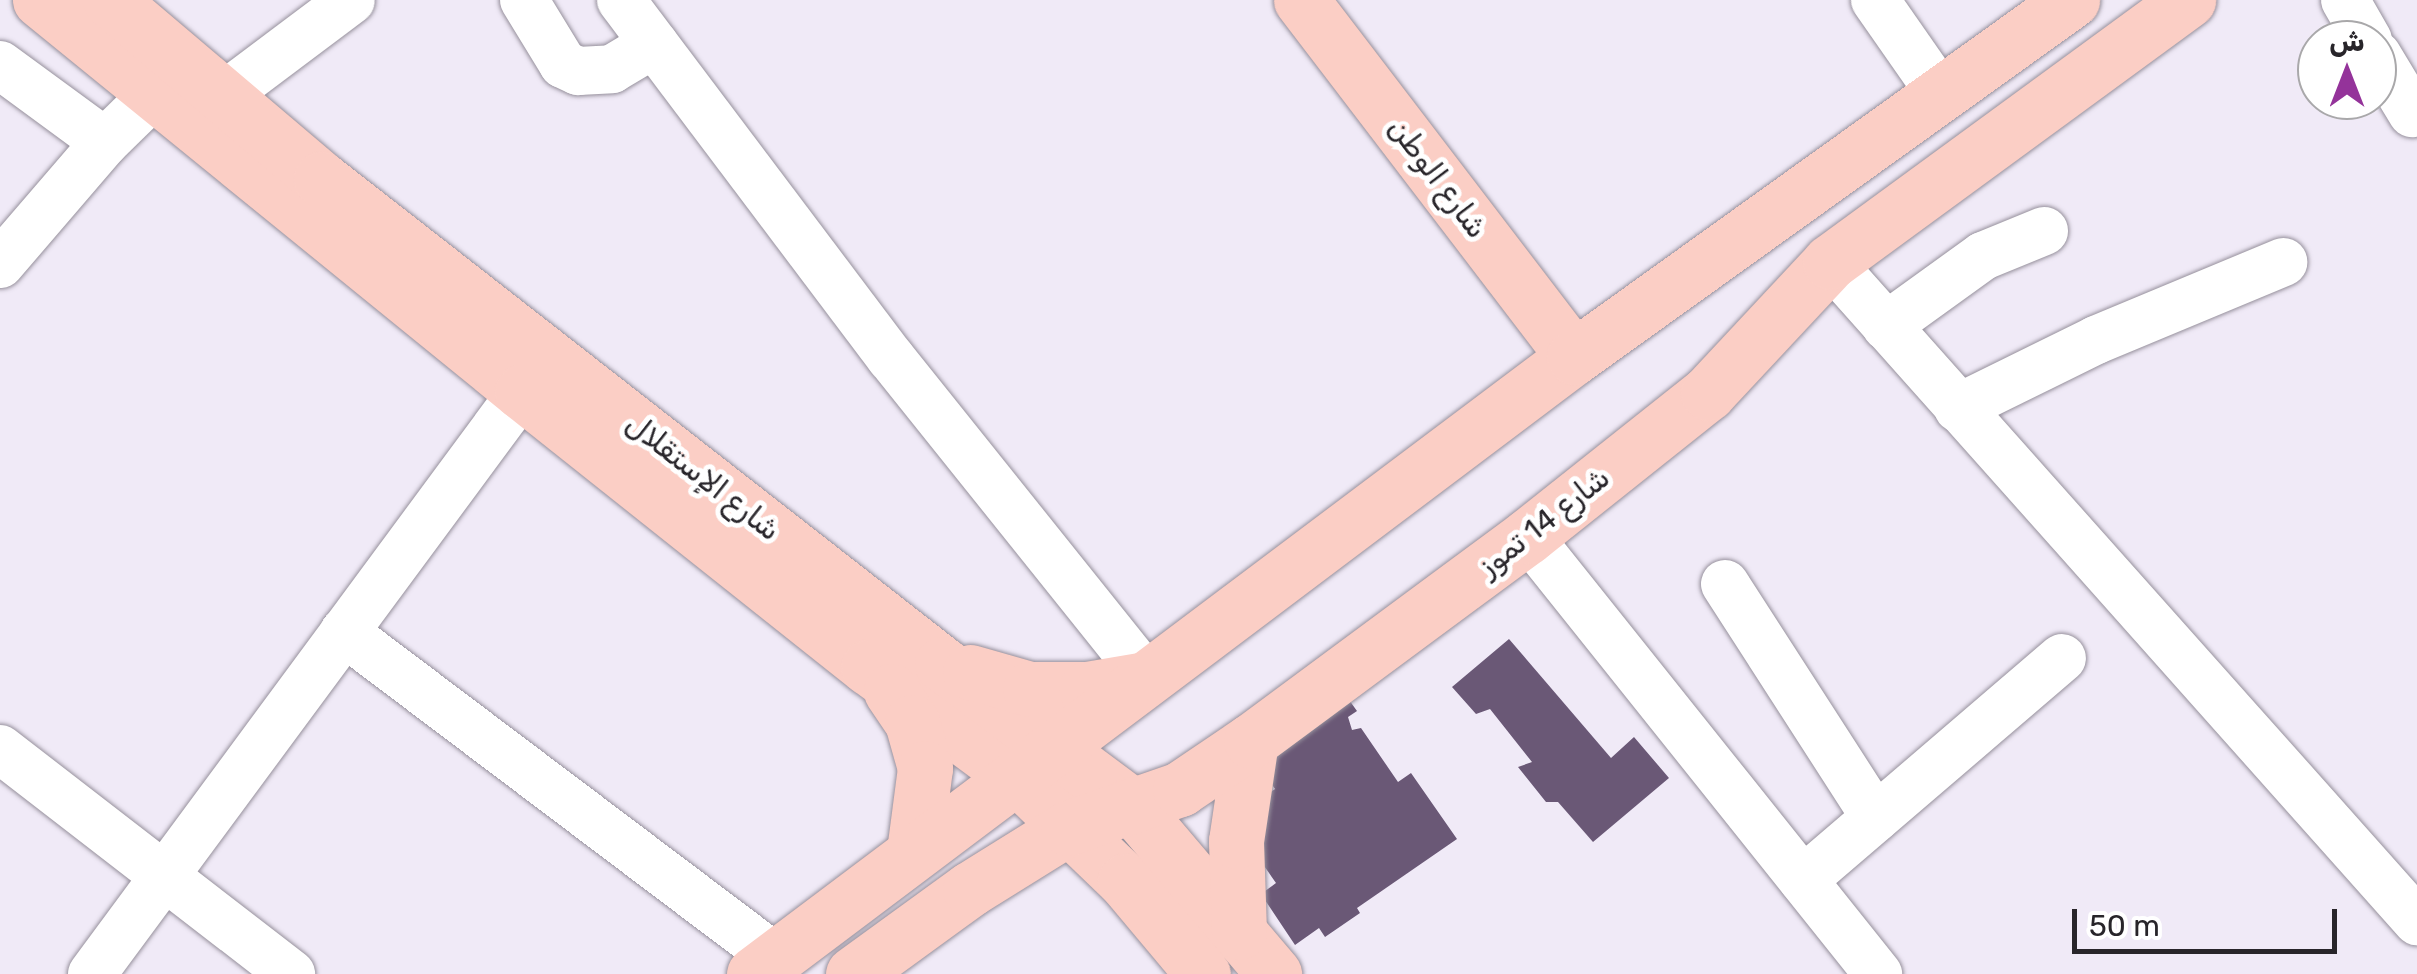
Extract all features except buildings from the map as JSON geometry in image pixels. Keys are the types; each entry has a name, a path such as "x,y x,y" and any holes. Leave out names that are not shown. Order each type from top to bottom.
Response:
{"main road":[{"name":"شارع الإستقلال","path":"40,0 868,667 1037,763 1130,804 1274,974"},
{"name":"شارع الإستقلال","path":"110,0 321,179 942,664 1037,763 1068,828 1125,881 1203,974"},
{"name":"شارع الوطن","path":"1302,0 1574,356"},
{"path":"765,966 1574,356 2072,0"},
{"name":"شارع 14 تموز","path":"853,974 970,889 1068,828 1180,789 1251,741 1528,536 1708,392 1830,262 2188,0"},
{"path":"942,664 1030,689 1086,688 1148,678"},
{"path":"868,667 898,698 922,747 925,768 914,852"},
{"path":"1239,932 1236,841 1251,741"}],"street":[{"path":"222,96 351,0"},
{"path":"524,0 563,64 578,71 612,70 654,44"},
{"path":"622,0 983,476 1148,678"},
{"path":"1875,0 1942,96"},
{"path":"0,65 105,142"},
{"path":"2397,88 2412,112"},
{"path":"0,264 105,142 156,93"},
{"path":"1886,326 1983,256 2044,231"},
{"path":"1830,262 2417,921"},
{"path":"1958,408 2096,340 2283,262"},
{"path":"92,974 522,392"},
{"path":"1528,536 1878,974"},
{"path":"1725,584 1876,818"},
{"path":"344,632 765,966"},
{"path":"1803,880 2062,658"},
{"path":"0,749 291,974"}]}
